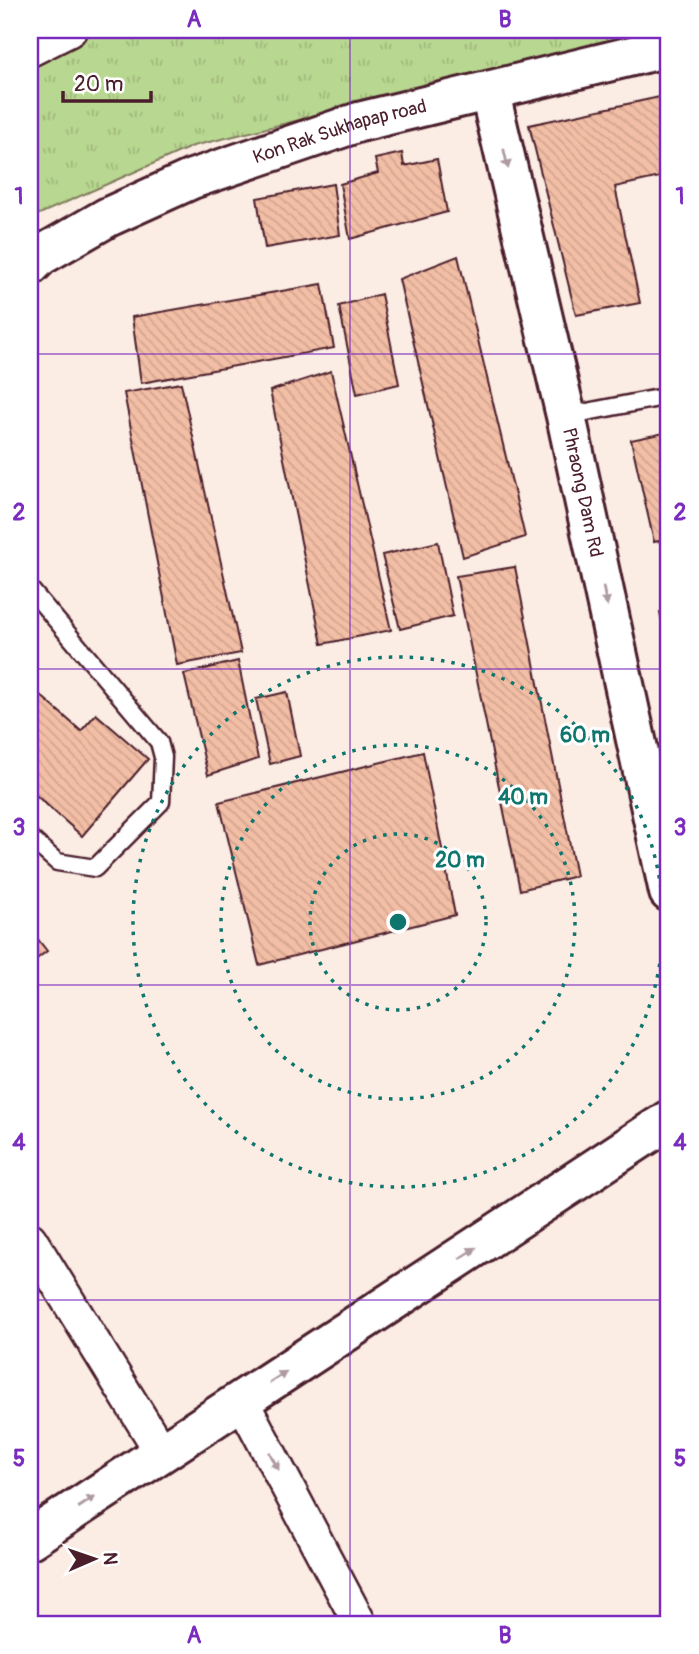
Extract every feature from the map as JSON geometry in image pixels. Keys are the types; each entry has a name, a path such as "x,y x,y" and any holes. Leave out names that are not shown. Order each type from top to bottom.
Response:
{"street":[{"path":"30,50 70,30"},
{"name":"Kon Rak Sukhapap road","path":"30,266 40,256 108,217 192,179 359,122 491,93 669,47"},
{"name":"Phraong Dam Rd","path":"491,93 566,416 669,892"},
{"path":"30,1539 669,1121"},
{"path":"30,1239 162,1453"},
{"path":"242,1401 360,1624"}],"lane":[{"path":"566,416 669,396"},
{"path":"30,589 159,742 163,757 161,802 94,868 57,862 30,838"}],"green space":[{"path":"30,30 669,30 193,146 37,215 30,222"}],"building":[{"path":"669,95 669,175 615,187 640,303 576,315 529,125"},
{"path":"402,153 404,166 437,159 447,212 350,239 340,184 378,173 375,159"},
{"path":"333,184 340,235 265,248 257,198"},
{"path":"458,256 525,537 463,557 399,279"},
{"path":"322,284 334,348 141,383 132,317"},
{"path":"381,294 399,384 357,394 339,306"},
{"path":"331,371 391,630 322,644 270,391"},
{"path":"181,383 241,653 177,665 124,393"},
{"path":"669,432 669,539 654,542 631,440"},
{"path":"438,542 453,616 400,629 382,555"},
{"path":"515,567 576,876 520,890 456,576"},
{"path":"669,610 669,655 660,612"},
{"path":"238,661 258,759 208,775 184,674"},
{"path":"30,686 81,731 96,714 148,759 82,836 30,790"},
{"path":"287,692 300,756 270,764 256,699"},
{"path":"423,752 455,915 259,965 219,802"},
{"path":"30,929 47,951 30,964"}]}
